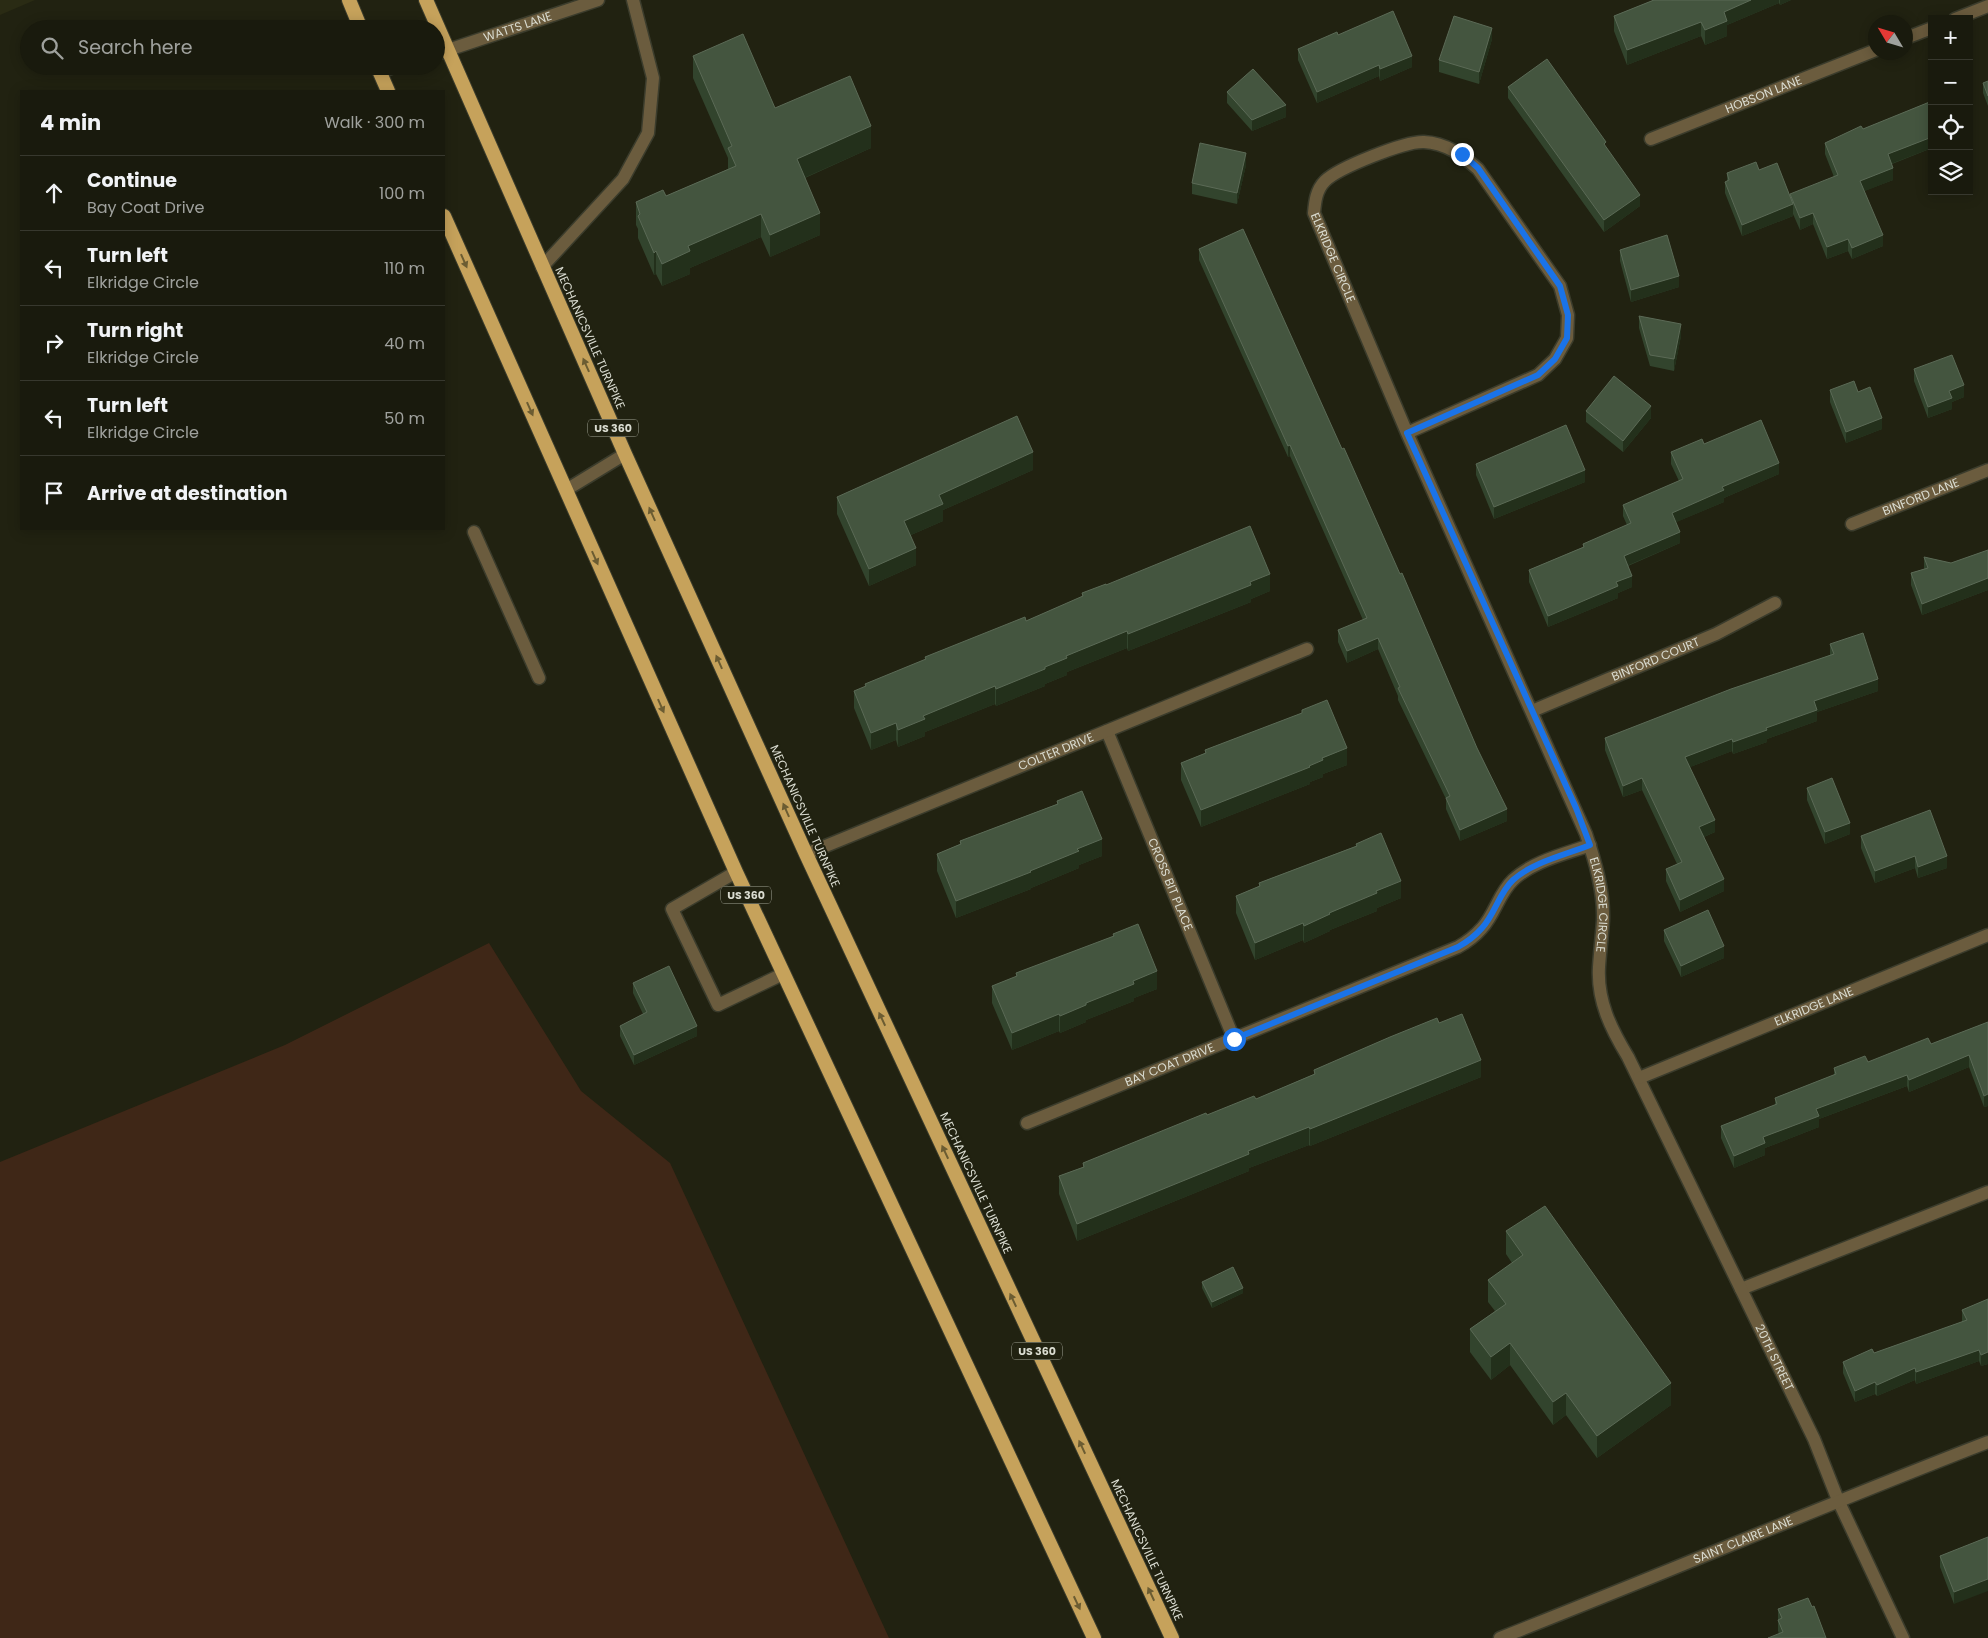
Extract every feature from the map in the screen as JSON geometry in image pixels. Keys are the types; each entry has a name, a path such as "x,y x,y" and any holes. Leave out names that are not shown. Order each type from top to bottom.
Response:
{"highway":[{"path":"348,0 357,20"},
{"name":"MECHANICSVILLE TURNPIKE","path":"426,0 432,20"},
{"name":"MECHANICSVILLE TURNPIKE","path":"445,58 542,267 806,854 1172,1638"},
{"path":"381,75 388,90"},
{"name":"US 360","path":"445,218 736,872 1094,1638"}],"street":[{"name":"WATTS LANE","path":"445,51 598,0"},
{"path":"542,267 623,179 648,133 653,78 634,0"},
{"path":"1965,15 1988,6"},
{"path":"1913,35 1928,30"},
{"name":"HOBSON LANE","path":"1651,139 1868,53"},
{"name":"ELKRIDGE CIRCLE","path":"1407,433 1538,375 1555,359 1567,338 1568,315 1560,286 1478,168 1462,154 1444,146 1424,142 1404,145 1339,172 1324,182 1315,197 1314,214 1407,433 1576,808 1590,845 1594,856 1602,903 1603,920 1599,980 1604,1007 1612,1030 1639,1078"},
{"path":"566,490 625,454"},
{"name":"BINFORD LANE","path":"1852,524 1988,470"},
{"path":"474,532 539,678"},
{"name":"BINFORD COURT","path":"1532,711 1716,634 1775,603"},
{"name":"COLTER DRIVE","path":"806,854 1307,649"},
{"name":"CROSS BIT PLACE","path":"1107,731 1234,1039"},
{"name":"BAY COAT DRIVE","path":"1027,1124 1458,947 1483,928 1505,890 1521,874 1544,862 1590,845"},
{"path":"736,872 672,909 718,1005 783,974"},
{"name":"ELKRIDGE LANE","path":"1639,1078 1988,935"},
{"name":"20TH STREET","path":"1639,1078 1814,1439 1838,1500 1903,1638"},
{"path":"1741,1289 1988,1192"},
{"name":"SAINT CLAIRE LANE","path":"1500,1638 1727,1547 1838,1500 1988,1442"}],"shaded area":[{"path":"0,0 35,0 0,15"},
{"path":"489,943 581,1091 670,1163 889,1638 0,1638 0,1162 285,1045"}],"building":[{"path":"1654,0 1751,0 1724,12 1727,21 1705,30 1701,22 1627,50 1614,16"},
{"path":"1393,11 1412,56 1380,69 1379,65 1317,92 1298,49 1337,32 1338,35"},
{"path":"1454,16 1492,28 1479,72 1439,60"},
{"path":"743,34 775,108 850,76 871,126 797,159 820,213 770,235 761,214 688,246 690,251 662,264 656,251 654,253 638,216 640,214 636,202 663,190 666,196 736,166 728,148 732,146 693,56"},
{"path":"1547,59 1606,142 1604,144 1640,195 1604,220 1508,87"},
{"path":"1253,69 1286,105 1252,120 1227,92"},
{"path":"1988,81 1988,96 1983,83"},
{"path":"1928,103 1928,139 1888,154 1893,168 1860,181 1883,235 1852,248 1848,239 1827,247 1813,213 1800,218 1790,194 1838,175 1825,143 1861,126 1863,129"},
{"path":"1200,143 1246,153 1237,193 1192,183"},
{"path":"1756,162 1759,170 1777,163 1793,204 1742,225 1725,182 1729,180 1727,173"},
{"path":"1243,229 1342,449 1344,448 1400,574 1402,573 1477,748 1507,809 1460,830 1446,798 1450,796 1398,688 1400,687 1378,638 1347,651 1338,630 1367,618 1290,445 1288,446 1199,249"},
{"path":"1667,235 1679,276 1631,290 1620,250"},
{"path":"1639,316 1681,324 1674,359 1650,355"},
{"path":"1952,355 1964,385 1949,391 1952,398 1928,407 1914,369"},
{"path":"1614,376 1651,406 1623,441 1586,411"},
{"path":"1854,381 1858,392 1870,387 1882,418 1846,432 1830,390"},
{"path":"1017,416 1033,452 939,495 943,504 904,521 916,548 869,569 837,497"},
{"path":"1761,420 1779,463 1722,487 1724,490 1672,513 1680,532 1624,556 1632,576 1616,582 1618,586 1548,616 1529,570 1584,547 1583,544 1631,523 1623,505 1683,479 1671,452 1702,439 1704,444"},
{"path":"1566,425 1585,470 1494,507 1476,464"},
{"path":"1250,526 1270,574 1250,582 1251,585 1128,634 1127,631 1066,656 1067,658 1045,667 1045,669 996,689 995,686 923,716 925,719 898,730 896,723 871,733 854,691 866,686 865,684 926,659 925,657 1025,617 1026,621 1083,596 1082,593"},
{"path":"1988,550 1988,578 1922,604 1911,573 1928,568 1924,557 1951,563"},
{"path":"1863,633 1878,679 1814,701 1817,710 1766,728 1767,730 1733,742 1732,739 1685,757 1715,820 1699,827 1724,879 1680,900 1666,869 1682,862 1642,778 1623,786 1605,738 1731,689 1834,654 1830,644"},
{"path":"1327,700 1347,748 1322,758 1323,760 1310,767 1201,810 1181,763 1206,753 1205,750 1302,713 1302,710"},
{"path":"1832,778 1850,823 1825,832 1807,788"},
{"path":"1082,791 1102,839 1031,872 956,901 937,854 961,844 960,841 1058,804 1057,801"},
{"path":"1930,810 1947,856 1918,867 1915,856 1875,871 1861,836"},
{"path":"1381,833 1401,881 1304,926 1303,923 1255,943 1236,896 1260,886 1259,883 1357,846 1356,844"},
{"path":"1708,910 1724,946 1681,966 1664,930"},
{"path":"1138,924 1157,971 1133,981 1134,984 1086,1003 1086,1005 1012,1033 992,986 1017,976 1016,973 1114,936 1113,934"},
{"path":"669,966 697,1026 634,1055 620,1026 647,1012 633,983"},
{"path":"1462,1014 1481,1060 1310,1129 1309,1127 1248,1151 1249,1154 1077,1224 1059,1176 1084,1167 1083,1163 1206,1113 1207,1115 1254,1096 1256,1099 1315,1074 1314,1070 1437,1018 1439,1023"},
{"path":"1988,1022 1988,1094 1984,1096 1969,1055 1909,1080 1907,1075 1816,1109 1819,1116 1763,1137 1765,1143 1734,1156 1721,1126 1777,1104 1775,1098 1836,1074 1834,1068 1865,1056 1868,1062 1928,1038 1931,1044"},
{"path":"1545,1206 1671,1383 1597,1436 1566,1393 1553,1402 1510,1343 1491,1357 1470,1329 1506,1304 1488,1280 1523,1255 1506,1231"},
{"path":"1233,1267 1243,1288 1212,1302 1202,1282"},
{"path":"1988,1299 1988,1352 1981,1355 1979,1350 1916,1372 1915,1368 1877,1385 1875,1382 1855,1391 1843,1362 1872,1349 1874,1353 1967,1320 1962,1310"},
{"path":"1988,1537 1988,1579 1954,1592 1940,1556"},
{"path":"1808,1598 1812,1607 1814,1606 1826,1638 1768,1638 1783,1632 1778,1620 1782,1618 1778,1609"}],"route":[{"path":"1234,1039 1458,947 1483,928 1505,890 1521,874 1544,862 1590,845 1576,808 1407,433 1538,375 1555,359 1567,338 1568,315 1560,286 1478,168 1462,154"}]}
